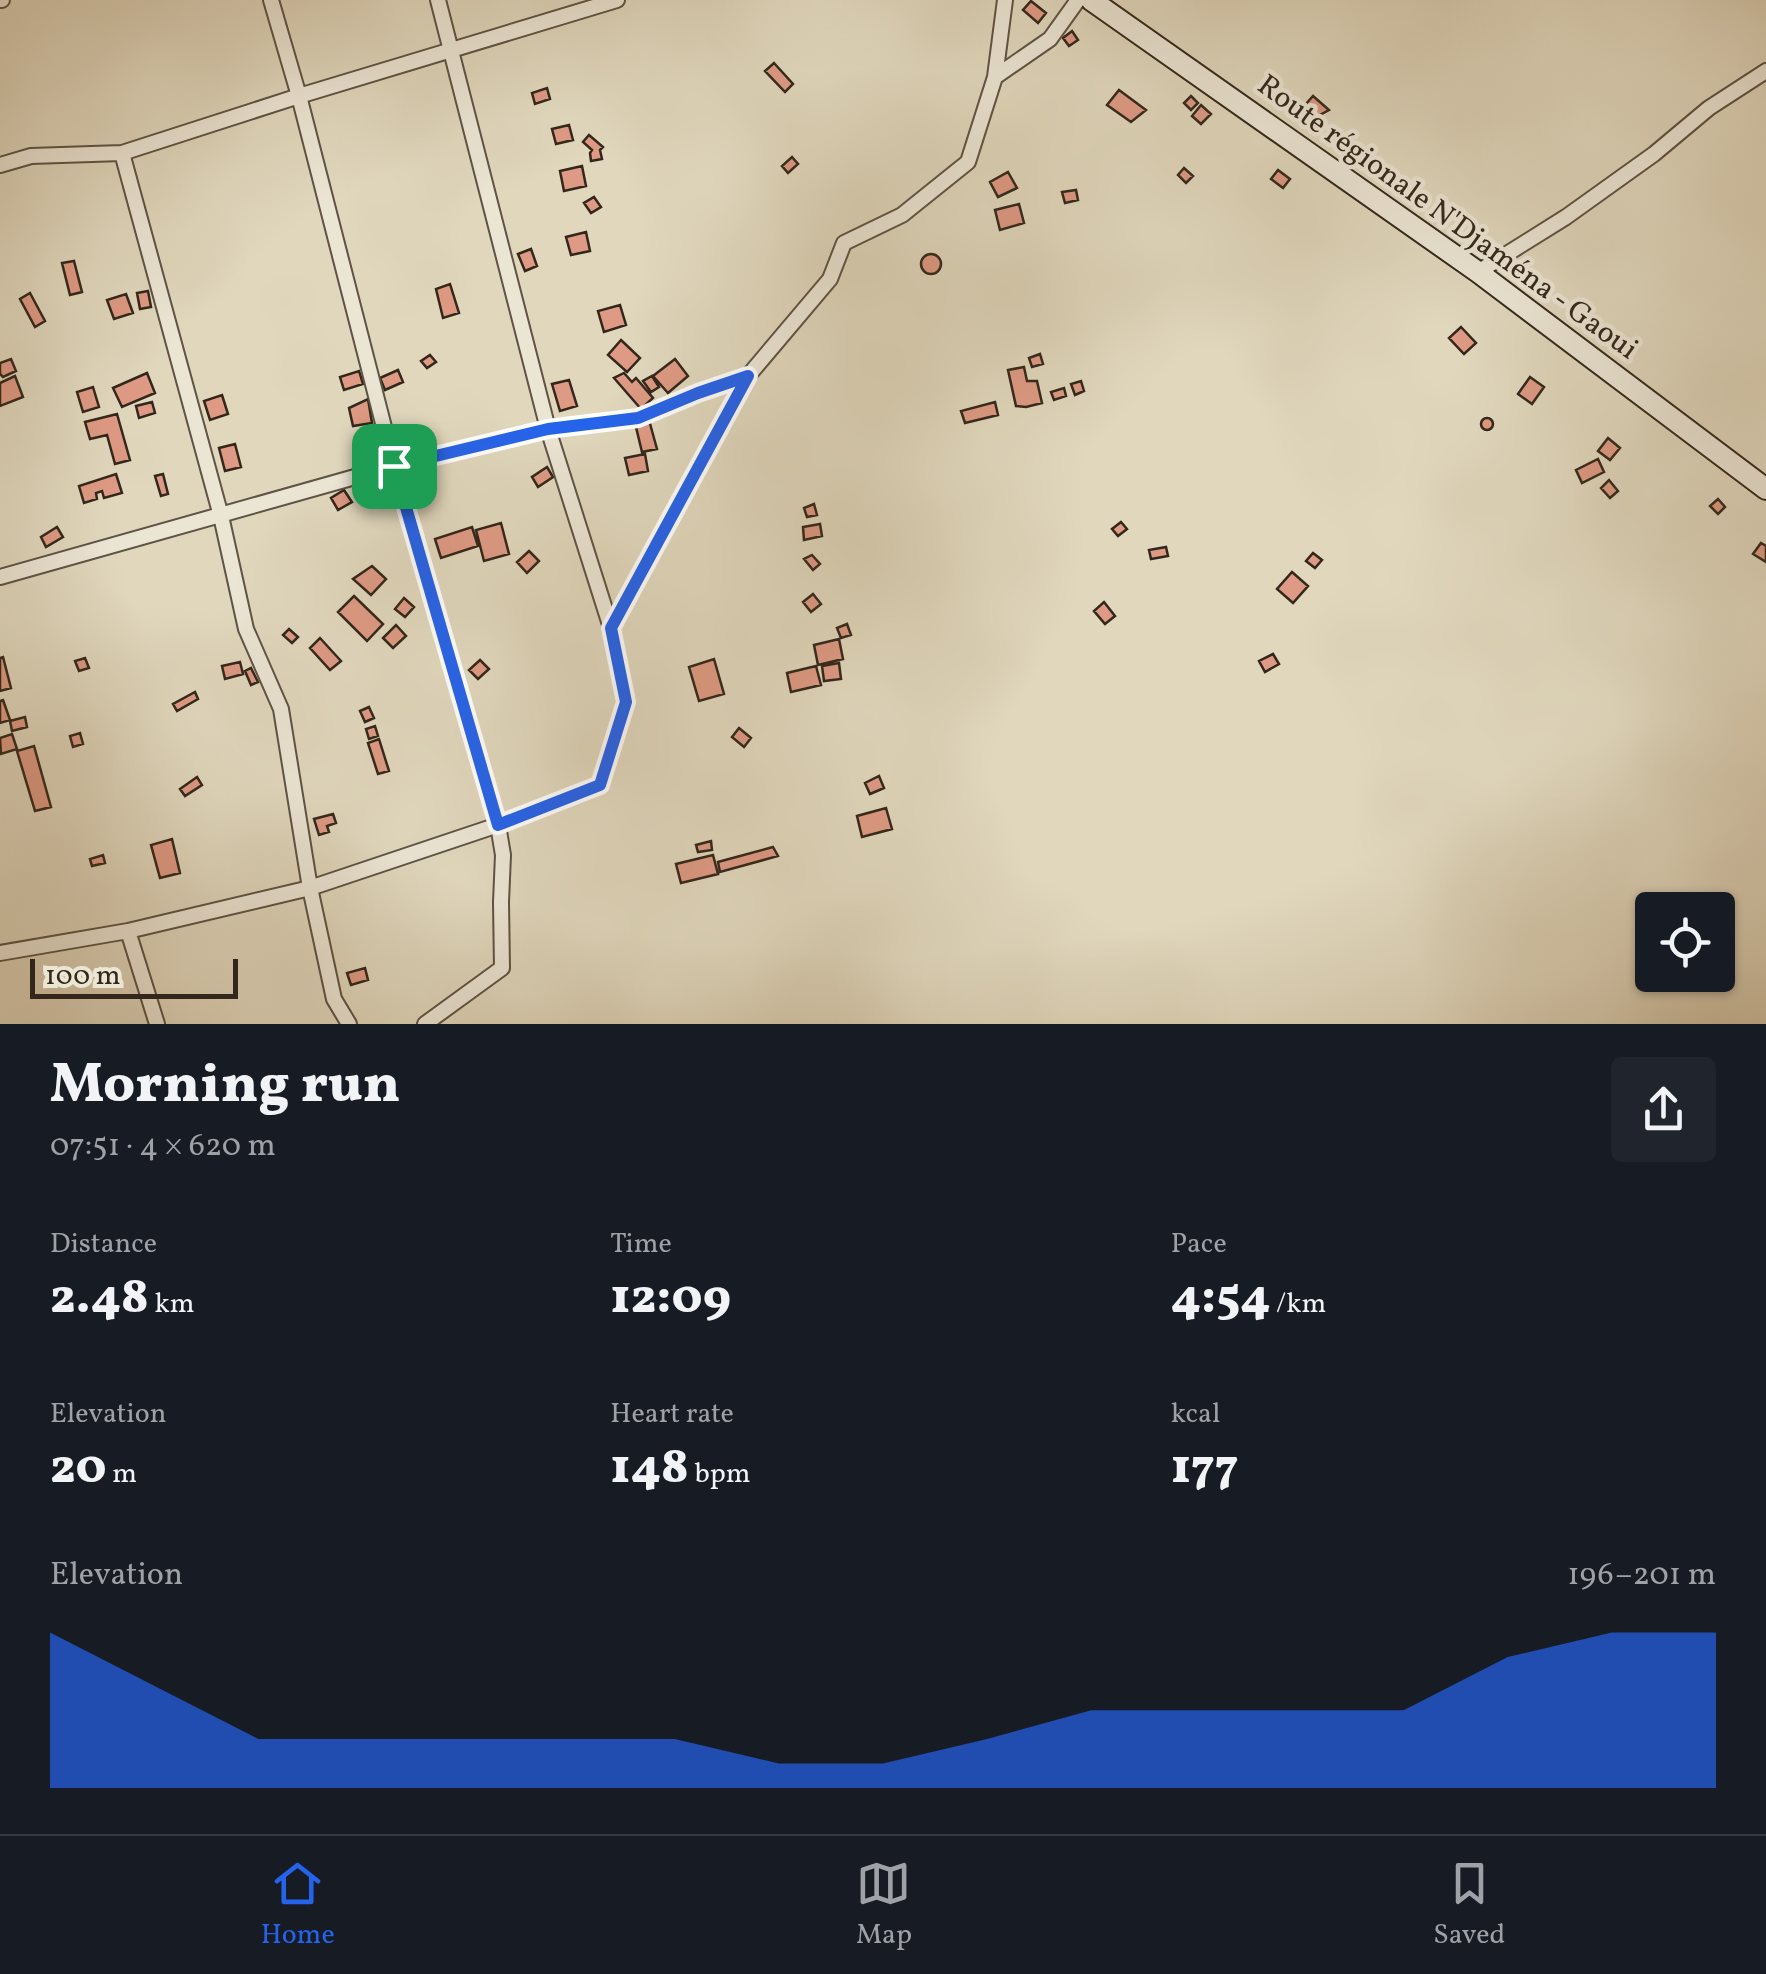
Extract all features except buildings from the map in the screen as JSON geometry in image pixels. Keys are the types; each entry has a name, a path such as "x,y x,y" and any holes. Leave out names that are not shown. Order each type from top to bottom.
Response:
{"street":[{"path":"271,0 300,96 394,466 498,825 503,856 502,968 425,1024"},
{"path":"0,953 128,931 310,888 498,825 600,785 626,702 611,628 548,429 438,0"},
{"path":"0,164 31,156 122,154 617,0"},
{"path":"611,628 748,376 830,279 844,243 902,216 968,162 995,78 1005,0"},
{"path":"995,78 1050,39 1078,0"},
{"name":"Route régionale N'Djaména - Gaoui","path":"1091,0 1478,272 1766,488"},
{"path":"1478,272 1566,217 1654,154 1709,108 1766,72"},
{"path":"122,154 221,516 246,629 281,709 310,888 334,999 349,1024"},
{"path":"0,577 394,466 548,429 638,418 748,376"},
{"path":"128,931 158,1024"}],"route":[{"path":"748,376 611,628 626,702 600,785 498,825 394,466 548,429 638,418 748,376"}]}
